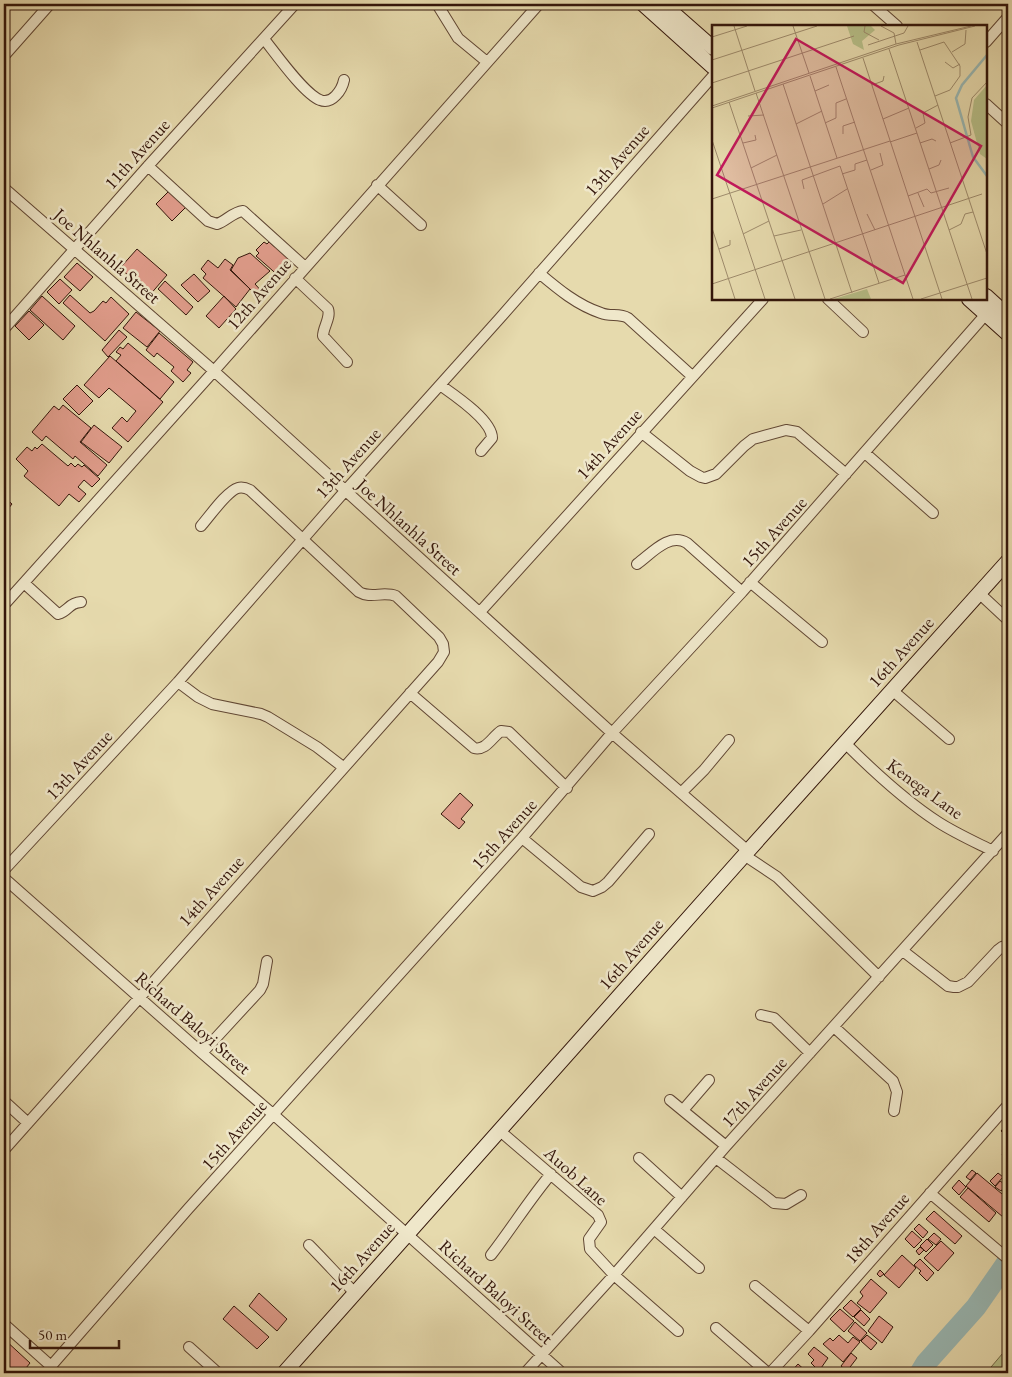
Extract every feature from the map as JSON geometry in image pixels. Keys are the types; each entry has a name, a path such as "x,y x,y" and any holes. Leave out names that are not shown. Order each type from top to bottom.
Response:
{"street":[{"path":"4,56 50,4"},
{"name":"11th Avenue","path":"4,329 295,4"},
{"path":"437,4 458,38 487,62"},
{"name":"12th Avenue","path":"4,605 539,4"},
{"path":"643,4 712,66"},
{"path":"663,4 712,47"},
{"path":"872,4 897,25"},
{"path":"987,41 1008,17"},
{"path":"264,39 303,86 321,101 333,98 341,88 344,80"},
{"name":"13th Avenue","path":"4,870 178,682 712,77"},
{"path":"987,105 1008,124"},
{"path":"148,166 213,224 220,223 240,211 247,213 305,267"},
{"path":"378,185 421,225"},
{"name":"Joe Nhlanhla Street","path":"4,188 214,371 746,853 777,876 879,977"},
{"path":"539,273 565,295 578,302 606,315 619,315 628,318 692,376"},
{"path":"295,278 330,312 323,330 323,336 347,362"},
{"path":"987,297 1008,316"},
{"name":"14th Avenue","path":"480,612 760,300"},
{"path":"829,300 863,332"},
{"path":"970,300 1008,334"},
{"name":"15th Avenue","path":"48,1370 188,1209 567,788 612,733 742,592 986,314"},
{"path":"440,384 481,418 490,429 492,438 482,451"},
{"path":"641,432 690,471 705,478 716,474 753,439 786,430 797,432 846,474"},
{"path":"865,452 933,513"},
{"path":"201,526 230,493 240,487 245,487 303,539"},
{"name":"14th Avenue","path":"4,1150 443,655 444,648 441,640 398,597 388,594 364,595 303,539"},
{"path":"636,564 667,542 674,539 681,540 687,543 742,592"},
{"name":"16th Avenue","path":"284,1373 892,690 979,593 1006,568"},
{"path":"750,582 822,642"},
{"path":"24,583 58,614 63,613 73,603 81,602"},
{"path":"979,593 1008,620"},
{"path":"178,682 198,697 212,704 268,717 318,747 343,767"},
{"path":"892,690 949,739"},
{"path":"410,693 476,748 484,746 501,731 509,732 567,788"},
{"path":"681,793 704,770 728,740"},
{"name":"Kenega Lane","path":"845,743 880,777 914,805 944,826 993,851"},
{"name":"17th Avenue","path":"525,1373 614,1275 726,1146 1008,833"},
{"path":"522,838 580,887 593,892 602,888 608,882 649,834"},
{"name":"Richard Baloyi Street","path":"4,878 202,1054 274,1115 562,1373"},
{"path":"903,951 948,986 954,988 968,982 998,950 1008,945"},
{"path":"202,1054 260,990 263,984 267,961"},
{"path":"761,1016 774,1018 810,1053"},
{"path":"834,1027 893,1081 897,1092 894,1111"},
{"path":"684,1110 709,1080"},
{"path":"670,1100 726,1146"},
{"path":"4,1101 28,1122"},
{"name":"18th Avenue","path":"769,1373 809,1331 1008,1104"},
{"name":"Auob Lane","path":"500,1131 600,1218 600,1222 588,1245 614,1275"},
{"path":"639,1158 682,1197"},
{"path":"716,1158 774,1204 786,1204 801,1195"},
{"path":"491,1254 551,1174"},
{"path":"930,1192 1008,1259"},
{"path":"654,1229 699,1268"},
{"path":"309,1245 355,1293"},
{"path":"614,1275 678,1331"},
{"path":"755,1286 809,1331"},
{"path":"4,1324 48,1370"},
{"path":"716,1328 769,1373"},
{"path":"190,1347 218,1373"}],"green space":[{"path":"1008,1347 1008,1373 986,1373"}],"building":[{"path":"169,191 186,207 172,221 156,204"},
{"path":"264,242 267,244 269,242 294,263 281,278 256,256 259,253 256,250"},
{"path":"137,249 167,275 149,296 139,286 142,282 132,273 129,276 120,268"},
{"path":"250,253 270,271 255,284 264,294 259,298 231,270 238,258"},
{"path":"225,259 233,265 230,270 250,289 236,307 203,278 206,274 201,269 208,260 218,268"},
{"path":"77,263 93,277 80,291 64,277"},
{"path":"194,274 210,291 198,302 181,285"},
{"path":"60,279 72,290 59,304 47,292"},
{"path":"165,281 193,307 186,315 158,289"},
{"path":"70,295 90,313 103,301 106,303 111,297 129,314 105,341 63,303"},
{"path":"42,296 75,326 63,340 30,310"},
{"path":"224,296 236,309 219,328 206,316"},
{"path":"29,311 44,325 29,340 15,326"},
{"path":"136,312 160,331 147,347 123,328"},
{"path":"119,330 127,337 108,357 102,350"},
{"path":"159,333 193,362 187,370 191,373 183,382 171,371 174,367 157,353 154,357 146,350"},
{"path":"128,343 174,382 160,399 116,361 121,355 116,352 120,347 123,349"},
{"path":"110,356 163,402 128,442 112,428 122,417 127,422 136,411 109,388 99,398 84,385"},
{"path":"77,385 93,401 79,415 63,399"},
{"path":"63,405 91,428 80,442 107,465 98,476 75,456 73,459 46,436 42,441 32,432 54,406 59,410"},
{"path":"94,425 122,447 109,463 81,442"},
{"path":"42,444 68,466 71,463 75,467 78,464 82,467 84,465 100,479 92,487 84,480 78,487 86,494 79,502 69,494 59,506 24,476 28,471 16,459 27,447 32,451 35,447 37,449"},
{"path":"4,497 12,504 4,514"},
{"path":"460,793 473,805 461,819 465,822 459,829 441,814"},
{"path":"1008,1123 1008,1132 1006,1135 1001,1131"},
{"path":"1008,1149 1008,1160 1002,1155"},
{"path":"972,1170 976,1173 970,1180 966,1177"},
{"path":"977,1173 1008,1199 1008,1211 1003,1217 966,1186"},
{"path":"998,1173 1003,1177 995,1186 990,1181"},
{"path":"959,1180 966,1187 959,1195 952,1188"},
{"path":"1000,1181 1006,1185 1001,1191 995,1187"},
{"path":"1008,1187 1007,1196 1002,1192"},
{"path":"968,1188 996,1213 989,1222 960,1197"},
{"path":"934,1211 962,1236 955,1244 926,1219"},
{"path":"919,1224 928,1232 923,1238 914,1229"},
{"path":"912,1231 922,1240 914,1248 905,1239"},
{"path":"934,1233 941,1239 936,1245 928,1239"},
{"path":"927,1239 933,1245 926,1252 920,1246"},
{"path":"941,1241 954,1253 938,1271 924,1258"},
{"path":"920,1247 924,1250 919,1255 916,1251"},
{"path":"902,1255 916,1268 899,1288 884,1275"},
{"path":"920,1259 934,1273 927,1281 919,1273 921,1271 914,1265"},
{"path":"880,1270 884,1274 880,1277 877,1274"},
{"path":"871,1279 887,1293 870,1313 857,1303 863,1296 860,1292"},
{"path":"259,1293 287,1319 277,1331 249,1306"},
{"path":"851,1300 861,1309 853,1317 843,1308"},
{"path":"234,1306 269,1337 257,1349 223,1319"},
{"path":"840,1309 854,1321 844,1332 830,1319"},
{"path":"861,1310 870,1319 864,1326 854,1317"},
{"path":"879,1316 893,1327 882,1343 868,1331"},
{"path":"855,1322 867,1333 860,1341 848,1331"},
{"path":"839,1335 848,1343 853,1337 860,1342 843,1362 823,1344 830,1338 833,1341"},
{"path":"867,1335 877,1343 871,1350 861,1341"},
{"path":"4,1339 30,1363 22,1373 4,1373"},
{"path":"814,1347 828,1358 819,1371 811,1363 814,1360 808,1354"},
{"path":"851,1353 857,1358 847,1371 841,1366"},
{"path":"798,1364 808,1373 790,1373"}],"waterway":[{"path":"920,1373 926,1363 976,1307 1008,1261"}]}
